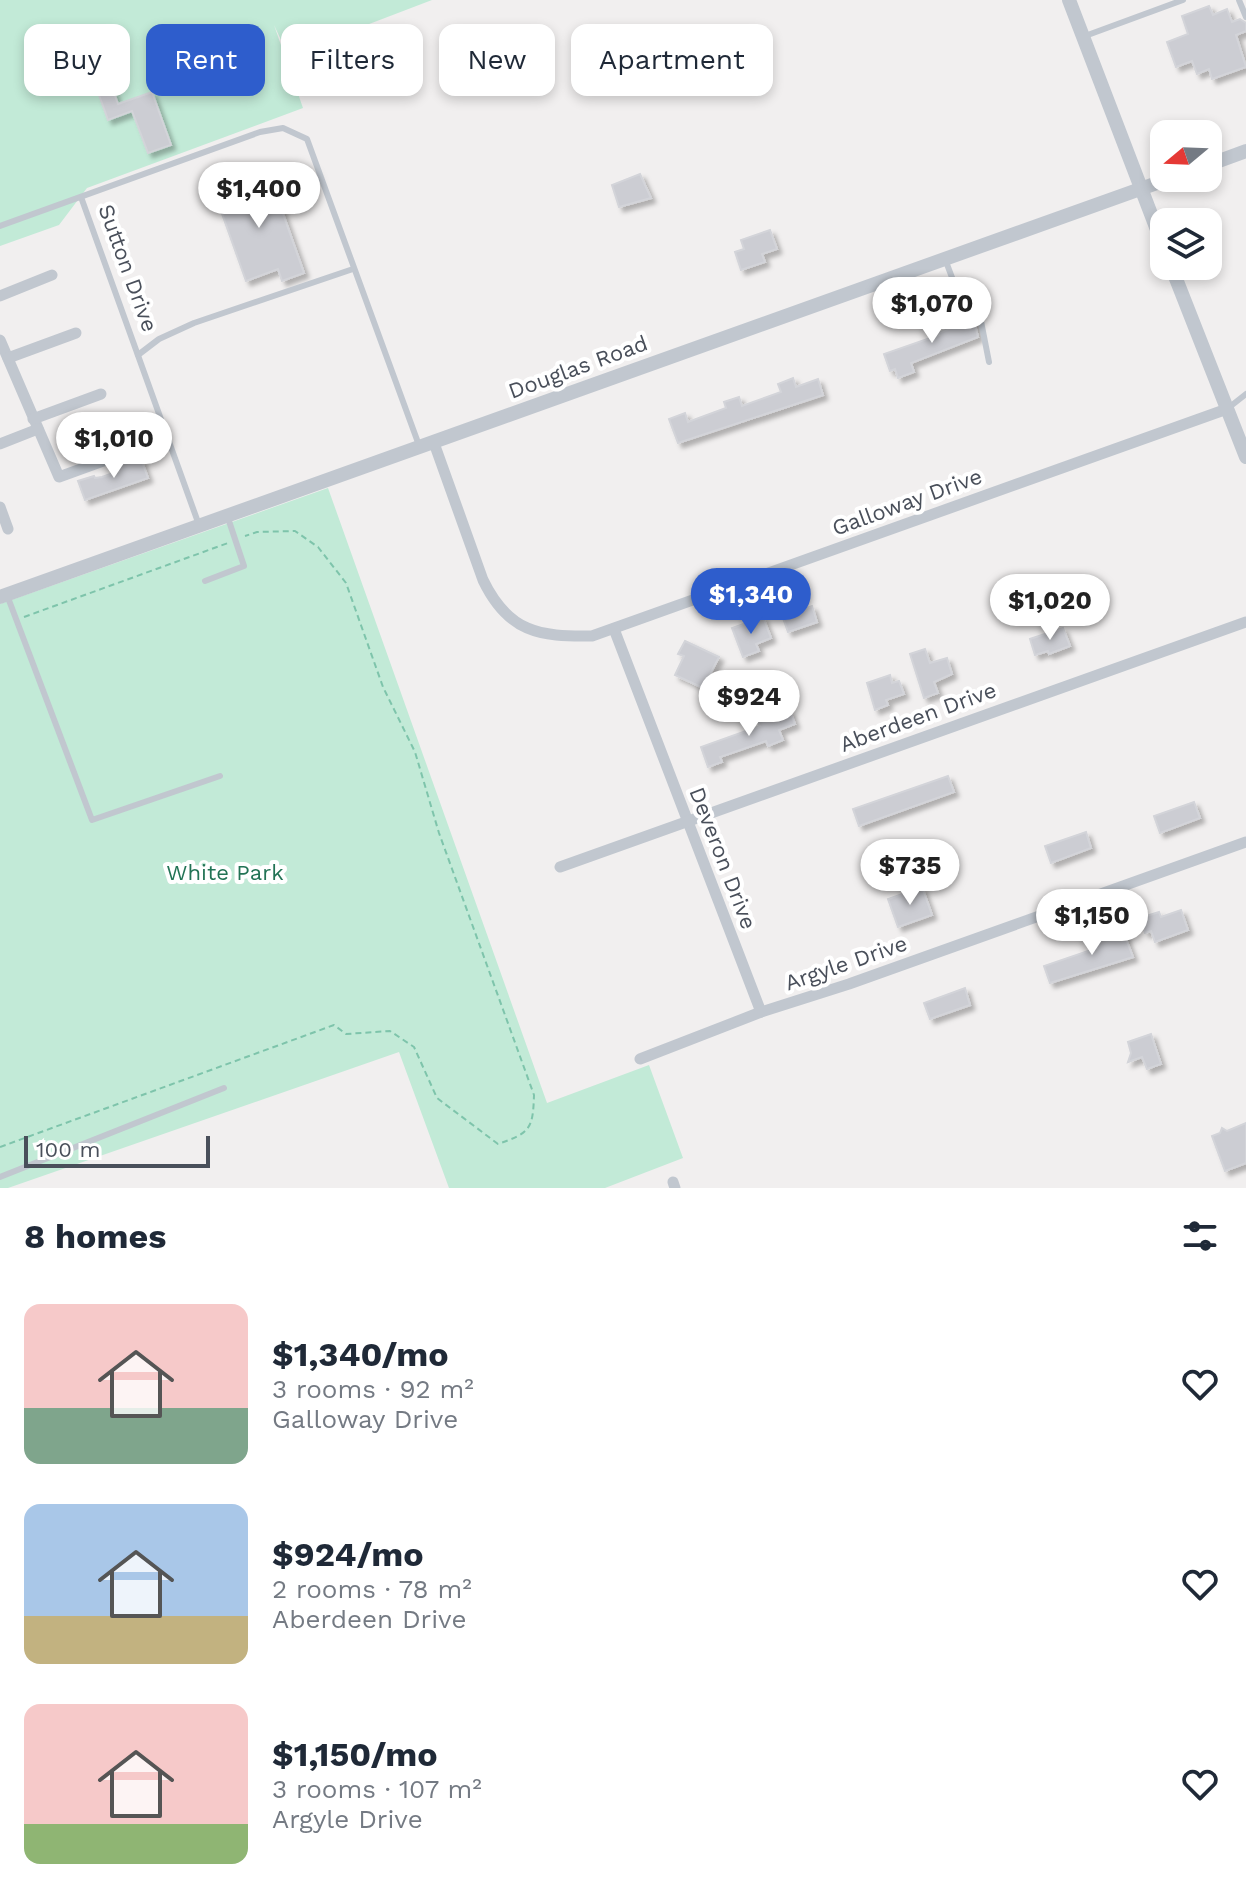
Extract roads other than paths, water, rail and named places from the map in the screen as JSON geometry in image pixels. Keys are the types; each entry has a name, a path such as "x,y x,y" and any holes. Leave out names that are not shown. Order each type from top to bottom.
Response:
{"street":[{"path":"1069,0 1150,212"},
{"path":"1222,160 1246,151"},
{"name":"Douglas Road","path":"3,596 1150,186"},
{"path":"0,296 52,275"},
{"path":"1176,280 1246,457"},
{"path":"6,365 76,333"},
{"path":"0,340 6,365 59,477 125,453"},
{"path":"0,444 101,394"},
{"name":"Galloway Drive","path":"427,445 490,596 504,613 518,625 542,634 592,636 1227,409"},
{"path":"0,507 8,529"},
{"name":"Aberdeen Drive","path":"560,867 1246,622"},
{"name":"Deveron Drive","path":"614,629 761,1012"},
{"name":"Argyle Drive","path":"640,1059 761,1012 849,984 1246,842"}],"lane":[{"path":"1083,36 1183,0"},
{"path":"1239,0 1246,17"},
{"name":"Sutton Drive","path":"199,525 81,197 260,132 283,128 307,139 353,269 427,445"},
{"path":"0,226 81,197"},
{"path":"945,258 956,288 970,297 979,311 989,362"},
{"path":"138,355 159,339 194,323 353,269"},
{"path":"1227,409 1246,394"},
{"path":"205,581 244,566 227,515"},
{"path":"3,596 16,620 92,820 220,776"},
{"path":"0,1177 224,1088"}],"park label":[{"name":"White Park","path":"225,872"}]}
